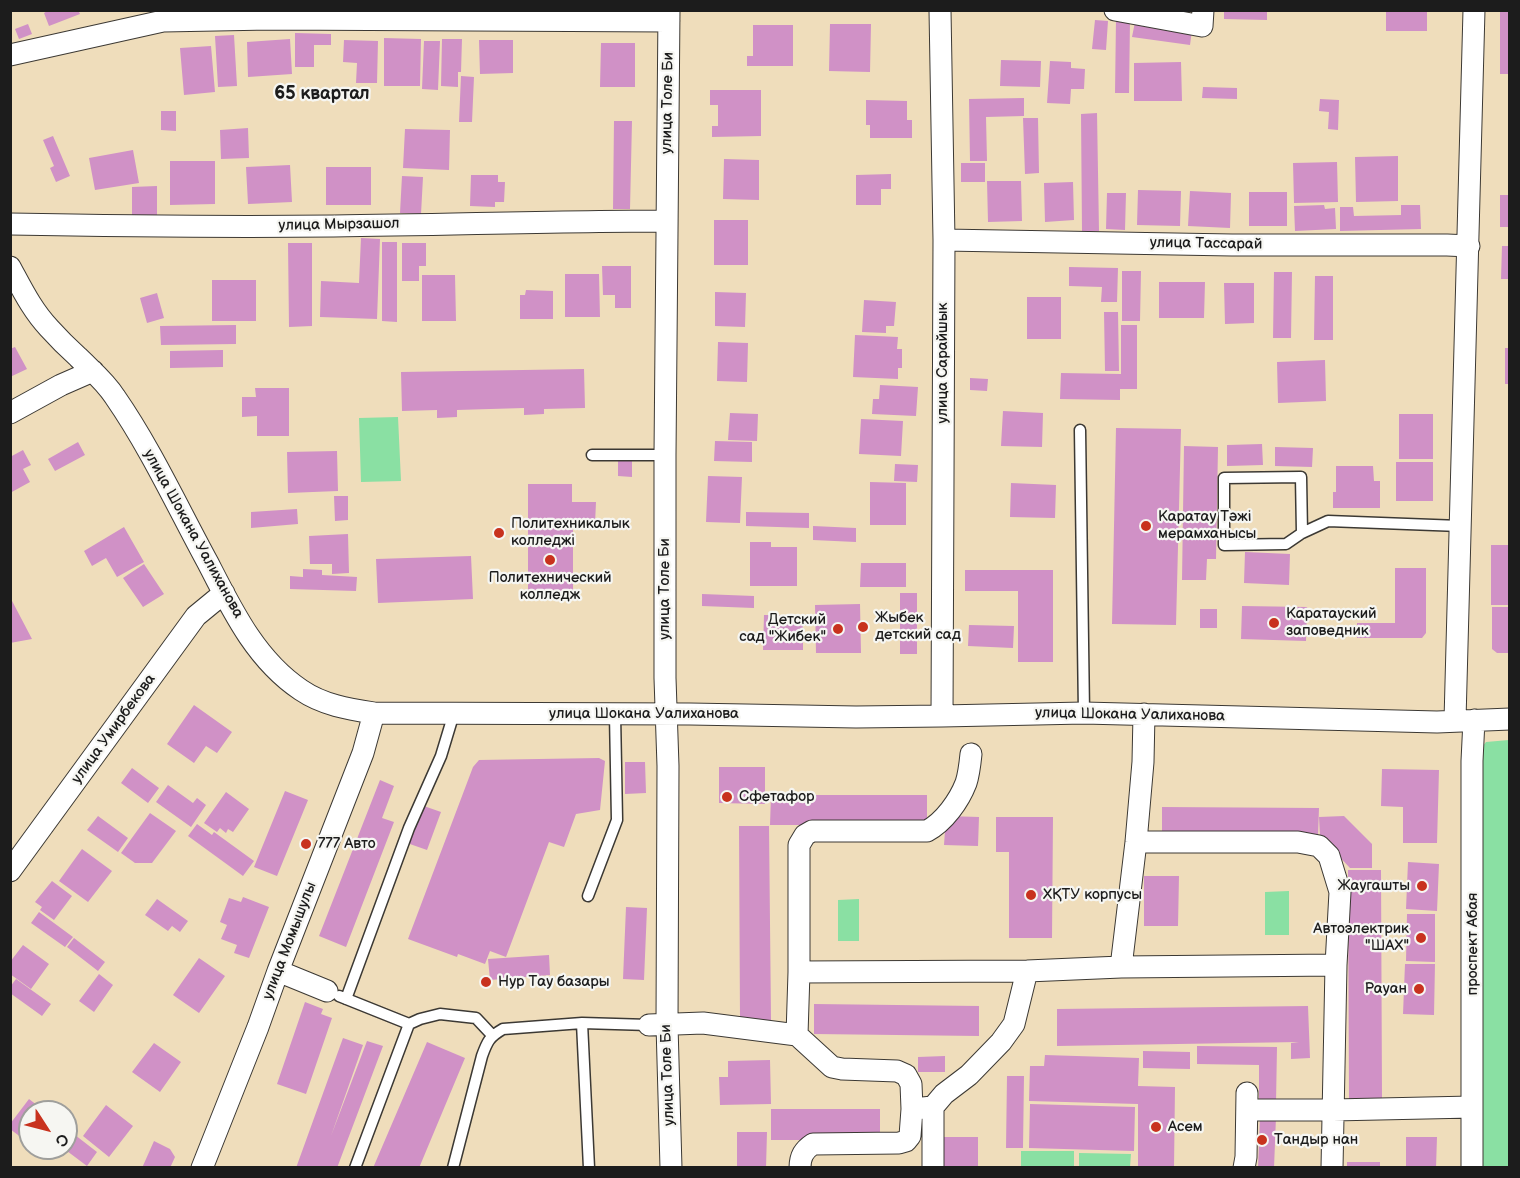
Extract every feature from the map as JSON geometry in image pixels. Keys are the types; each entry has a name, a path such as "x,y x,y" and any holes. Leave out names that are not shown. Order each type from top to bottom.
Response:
{"street":[{"name":"улица Сарайшык","path":"940,10 944,240 942,716"},
{"path":"1115,10 1202,26 1203,10"},
{"name":"проспект Абая","path":"1472,1167 1472,761 1465,720 1460,526 1474,10"},
{"path":"10,55 163,21 669,16"},
{"name":"улица Толе Би","path":"669,16 665,455 668,766 658,1025 671,1167"},
{"name":"улица Мырзашол","path":"10,224 161,227 667,221"},
{"name":"улица Тассарай","path":"944,240 1469,246"},
{"name":"улица Шокана Уалиханова","path":"10,267 31,307 47,327 93,371 134,424 224,593 263,657 284,678 323,703 348,710 374,712 856,717 1084,713 1437,722 1509,719"},
{"path":"10,413 61,385 93,371"},
{"name":"улица Умирбекова","path":"10,872 196,616 224,593"},
{"name":"улица Момышулы","path":"202,1167 363,753 374,712"},
{"path":"1121,967 1136,842 1143,762 1144,714"},
{"path":"797,1035 799,845 802,839 812,831 927,831 944,817 959,797 966,782 971,754"},
{"path":"1136,842 1298,842 1319,846 1329,856 1340,891 1336,965 1332,1167"},
{"path":"799,972 1027,971 1121,967 1336,965"},
{"path":"278,971 336,995"},
{"path":"800,1167 804,1150 813,1144 906,1141 922,1108 969,1074 1008,1033 1014,1024 1027,971"},
{"path":"658,1025 704,1023 797,1035 832,1068 897,1071 906,1075 922,1108 933,1167"},
{"path":"1244,1167 1247,1101 1333,1110 1472,1107"}],"lane":[{"path":"1080,430 1084,713"},
{"path":"592,455 665,455"},
{"path":"1302,533 1301,477 1224,478 1224,545 1286,544 1302,533 1329,521 1460,526"},
{"path":"409,1024 336,995 441,756 454,713"},
{"path":"588,896 617,820 615,714"},
{"path":"355,1167 409,1024 440,1014 476,1018 492,1035"},
{"path":"582,1023 589,1167"},
{"path":"453,1167 482,1056 492,1035 503,1029 582,1023 658,1025"}],"green space":[{"path":"398,417 401,481 361,482 359,418"},
{"path":"1509,740 1509,1167 1475,1167 1474,757 1486,742"},
{"path":"1289,891 1289,935 1265,935 1265,892"},
{"path":"859,899 859,941 838,941 838,900"},
{"path":"1021,1151 1074,1151 1074,1167 1021,1167"},
{"path":"1079,1153 1131,1154 1130,1167 1079,1167"}],"building":[{"path":"49,10 78,10 80,14 49,26 44,13"},
{"path":"1224,10 1267,10 1267,20 1224,19"},
{"path":"1386,10 1427,10 1427,31 1386,31"},
{"path":"1500,12 1510,12 1510,74 1500,74"},
{"path":"1116,19 1130,20 1129,93 1115,93"},
{"path":"1095,20 1108,21 1106,50 1092,49"},
{"path":"1135,22 1192,30 1190,45 1132,37"},
{"path":"28,24 32,34 19,39 15,29"},
{"path":"830,24 871,24 870,72 829,71"},
{"path":"753,25 793,25 793,66 747,66 747,56 753,56"},
{"path":"295,33 331,34 331,45 314,45 314,67 295,67"},
{"path":"234,35 237,86 218,87 215,36"},
{"path":"384,38 421,39 420,86 384,86"},
{"path":"290,39 292,74 248,77 247,42"},
{"path":"442,39 462,39 458,87 441,86"},
{"path":"344,40 378,41 377,83 356,83 357,63 343,62"},
{"path":"479,40 513,40 513,73 480,74"},
{"path":"424,41 440,41 438,90 422,89"},
{"path":"601,43 635,43 635,87 600,87"},
{"path":"211,46 215,92 184,95 180,48"},
{"path":"1001,60 1041,61 1040,87 1000,86"},
{"path":"1050,61 1071,62 1071,68 1085,69 1084,89 1071,89 1070,104 1047,103"},
{"path":"1181,62 1182,101 1134,101 1134,63"},
{"path":"461,76 474,77 472,122 459,122"},
{"path":"1203,87 1237,88 1237,99 1202,98"},
{"path":"710,90 761,90 761,136 712,137 712,126 718,126 718,105 710,105"},
{"path":"1024,98 1024,116 986,117 987,161 970,161 969,99"},
{"path":"1320,99 1339,100 1338,130 1328,129 1329,112 1319,111"},
{"path":"866,100 907,101 907,120 912,120 912,138 870,138 870,125 866,125"},
{"path":"161,111 176,111 176,131 161,130"},
{"path":"1097,113 1099,231 1082,232 1081,114"},
{"path":"1023,118 1038,118 1039,173 1025,174"},
{"path":"614,121 632,121 630,209 613,209"},
{"path":"248,128 249,158 221,159 220,130"},
{"path":"405,129 450,130 449,170 403,168"},
{"path":"53,136 70,176 56,182 50,168 54,166 43,140"},
{"path":"133,150 139,183 95,190 89,158"},
{"path":"1398,156 1398,201 1356,202 1355,157"},
{"path":"724,159 759,160 759,200 723,199"},
{"path":"170,161 215,161 215,204 170,205"},
{"path":"1337,162 1338,202 1294,203 1293,163"},
{"path":"961,163 985,163 985,182 961,182"},
{"path":"290,165 292,202 248,204 246,167"},
{"path":"326,167 371,167 371,205 326,205"},
{"path":"891,174 891,189 881,189 881,205 856,205 856,175"},
{"path":"471,175 498,175 498,182 505,182 504,202 495,202 495,207 470,206"},
{"path":"402,176 423,177 421,214 400,213"},
{"path":"987,181 1021,181 1022,221 988,222"},
{"path":"1073,182 1074,220 1045,222 1044,183"},
{"path":"157,186 157,215 132,215 132,187"},
{"path":"1138,190 1181,191 1180,226 1137,225"},
{"path":"1190,191 1231,193 1230,228 1188,226"},
{"path":"1249,192 1287,192 1287,226 1249,226"},
{"path":"1107,193 1126,193 1125,230 1106,229"},
{"path":"1500,195 1510,195 1510,227 1500,227"},
{"path":"1324,205 1325,209 1335,208 1336,229 1295,231 1294,206"},
{"path":"1401,205 1420,205 1421,229 1340,231 1340,207 1353,207 1354,216 1401,215"},
{"path":"714,220 748,220 748,265 714,265"},
{"path":"361,238 380,239 377,319 320,317 321,281 359,283"},
{"path":"382,242 397,242 397,322 382,321"},
{"path":"288,243 312,243 312,326 289,327"},
{"path":"402,243 426,243 426,266 419,266 419,281 402,281"},
{"path":"1502,246 1510,246 1510,279 1501,279"},
{"path":"602,266 631,266 631,308 615,308 615,295 603,295"},
{"path":"1069,267 1118,268 1117,302 1101,302 1102,287 1069,286"},
{"path":"1122,271 1141,271 1140,321 1122,321"},
{"path":"1274,272 1292,272 1291,338 1273,338"},
{"path":"565,274 599,274 600,317 565,317"},
{"path":"422,275 455,275 456,321 422,321"},
{"path":"1315,276 1333,276 1333,340 1314,340"},
{"path":"212,280 256,280 256,321 212,321"},
{"path":"1159,282 1205,282 1204,318 1159,318"},
{"path":"1224,283 1254,283 1254,323 1225,324"},
{"path":"526,290 553,291 553,319 520,319 520,295 525,295"},
{"path":"715,292 746,293 745,327 715,326"},
{"path":"157,293 164,318 147,323 140,298"},
{"path":"1027,297 1061,297 1061,339 1027,339"},
{"path":"864,300 896,302 894,326 886,326 886,333 862,332"},
{"path":"1104,312 1118,312 1119,371 1105,371"},
{"path":"236,325 236,344 161,345 160,326"},
{"path":"1121,325 1137,325 1137,389 1120,389 1120,400 1060,399 1061,373 1121,374"},
{"path":"855,335 898,337 897,349 902,349 902,368 898,368 898,379 853,377"},
{"path":"718,342 748,343 747,382 717,381"},
{"path":"15,347 27,369 10,377 10,349"},
{"path":"1505,348 1510,348 1510,384 1505,384"},
{"path":"223,350 223,367 170,368 170,351"},
{"path":"1325,360 1326,401 1278,403 1277,362"},
{"path":"584,369 585,408 544,409 544,414 524,415 524,408 457,410 457,417 437,418 437,410 402,411 401,372"},
{"path":"970,378 988,379 987,391 970,390"},
{"path":"880,385 918,387 916,416 872,414 873,399 879,399"},
{"path":"255,388 289,388 289,436 257,436 257,416 242,417 242,397 256,397"},
{"path":"1003,411 1043,413 1042,447 1001,446"},
{"path":"730,413 758,414 757,441 728,440"},
{"path":"1399,414 1433,414 1433,459 1399,459"},
{"path":"861,419 903,421 901,456 859,454"},
{"name":"Каратау Тәжі мерамханысы","path":"1116,428 1181,429 1176,625 1112,624"},
{"path":"715,441 752,442 752,462 714,461"},
{"path":"78,442 85,455 55,471 48,459"},
{"path":"1262,444 1263,465 1227,466 1227,445"},
{"path":"1184,446 1218,447 1216,559 1207,559 1206,580 1182,580"},
{"path":"1275,447 1313,448 1312,467 1275,466"},
{"path":"23,450 31,465 23,469 30,482 10,493 10,457"},
{"path":"337,451 338,491 288,493 287,452"},
{"path":"618,459 632,460 632,477 618,476"},
{"path":"1396,462 1433,462 1433,501 1396,501"},
{"path":"895,464 918,465 917,482 894,481"},
{"path":"1336,466 1373,466 1374,481 1380,481 1380,508 1333,508 1333,492 1336,492"},
{"path":"708,476 742,477 740,523 706,522"},
{"path":"870,482 906,483 906,525 870,525"},
{"path":"1011,483 1056,485 1055,518 1010,517"},
{"name":"Политехнический колледж","path":"528,484 572,484 572,502 596,502 595,524 573,524 573,596 528,596"},
{"path":"334,496 348,496 348,520 335,521"},
{"path":"297,509 298,524 251,528 251,512"},
{"path":"746,512 809,513 809,528 746,526"},
{"path":"813,526 856,528 856,542 813,540"},
{"path":"124,527 144,562 117,577 106,558 92,566 84,551"},
{"path":"348,534 349,573 332,574 332,564 310,564 309,536"},
{"path":"750,542 771,542 771,547 797,547 797,586 750,586"},
{"path":"1491,545 1510,545 1510,605 1491,605"},
{"path":"1245,552 1290,554 1289,585 1244,583"},
{"path":"471,556 473,599 378,603 376,559"},
{"path":"861,563 906,563 906,587 860,587"},
{"path":"144,564 164,594 143,607 123,578"},
{"path":"1395,568 1426,568 1426,633 1422,638 1357,638 1357,623 1395,623"},
{"path":"303,569 322,570 322,575 357,577 356,591 290,589 290,576 303,577"},
{"path":"965,570 1053,570 1053,662 1018,662 1018,591 965,591"},
{"path":"900,593 917,593 917,654 900,654"},
{"path":"702,594 754,596 754,608 702,606"},
{"path":"10,597 32,639 10,643"},
{"name":"Детский сад \"Жибек\"","path":"860,604 861,653 816,653 815,605"},
{"name":"Каратауский заповедник","path":"1242,606 1307,607 1306,641 1241,639"},
{"path":"1492,607 1510,607 1510,653 1497,653 1492,649"},
{"path":"1200,609 1217,609 1217,628 1200,628"},
{"path":"764,615 803,615 803,650 763,650"},
{"path":"969,625 1014,626 1013,648 968,646"},
{"path":"194,705 232,732 217,753 206,746 194,763 167,744"},
{"path":"599,758 605,761 600,810 576,814 564,847 549,842 506,957 490,951 485,964 458,954 457,957 408,939 473,767 479,760"},
{"path":"625,762 645,762 646,793 625,794"},
{"path":"719,767 765,767 765,804 719,803"},
{"path":"132,768 159,788 148,803 121,783"},
{"path":"1382,769 1439,770 1437,843 1403,843 1403,807 1381,806"},
{"path":"380,780 394,786 382,818 394,822 346,947 319,936"},
{"path":"168,785 193,803 197,798 206,805 191,827 156,802"},
{"path":"285,791 308,800 277,876 254,867"},
{"path":"226,792 249,809 233,832 228,829 226,833 220,828 217,832 204,823"},
{"path":"771,795 927,795 927,825 770,825"},
{"path":"421,805 441,812 427,850 407,843"},
{"path":"1162,807 1319,808 1318,836 1162,836"},
{"path":"150,813 176,831 152,863 135,863 121,853"},
{"path":"98,816 128,838 118,852 87,830"},
{"path":"946,816 979,817 978,846 944,845"},
{"path":"1344,816 1372,844 1372,868 1350,868 1320,836 1319,817"},
{"name":"ХҚТУ корпусы","path":"996,817 1053,817 1052,938 1009,938 1009,852 996,852"},
{"path":"197,824 212,835 214,832 254,861 243,876 188,836"},
{"path":"739,826 769,826 771,1020 740,1021"},
{"path":"82,849 112,871 88,902 59,881"},
{"name":"Жаугашты","path":"1408,862 1439,864 1437,911 1406,909"},
{"path":"1348,870 1381,870 1382,1098 1349,1099"},
{"path":"1144,876 1179,876 1178,926 1144,926"},
{"path":"52,881 72,896 54,920 40,910 42,907 35,902"},
{"path":"243,897 269,907 249,958 234,953 237,945 221,939 227,925 220,922 229,898 241,902"},
{"path":"157,899 188,921 180,932 172,926 168,931 145,915"},
{"path":"626,907 647,908 644,980 623,979"},
{"path":"39,912 73,937 65,947 31,923"},
{"name":"Автоэлектрик \"ШАХ\"","path":"1407,914 1435,914 1435,962 1406,961"},
{"path":"74,938 105,962 98,971 67,947"},
{"path":"23,945 49,964 31,989 10,974 10,962"},
{"path":"549,955 550,975 490,980 488,959"},
{"path":"199,958 225,976 199,1013 173,995"},
{"name":"Рауан","path":"1405,964 1435,964 1434,1015 1403,1014"},
{"path":"99,974 113,985 94,1012 79,1001"},
{"path":"16,979 51,1004 42,1016 10,993 10,987"},
{"path":"305,1002 323,1009 321,1014 332,1018 306,1094 277,1084"},
{"path":"814,1004 979,1006 979,1036 814,1034"},
{"path":"1308,1006 1310,1058 1291,1059 1291,1043 1299,1042 1057,1046 1057,1009"},
{"path":"343,1038 363,1045 331,1136 367,1041 383,1046 337,1168 296,1168"},
{"path":"427,1042 465,1058 419,1168 373,1168"},
{"path":"154,1043 181,1062 160,1092 132,1072"},
{"path":"1197,1046 1277,1047 1276,1103 1259,1103 1259,1065 1197,1064"},
{"path":"1143,1051 1190,1052 1190,1069 1143,1068"},
{"path":"1045,1055 1139,1058 1138,1086 1175,1087 1174,1168 1138,1168 1138,1104 1029,1101 1030,1066 1044,1066"},
{"path":"945,1056 945,1072 918,1072 918,1057"},
{"path":"770,1060 771,1104 720,1105 719,1077 728,1077 728,1061"},
{"path":"1007,1076 1024,1076 1023,1148 1006,1148"},
{"path":"1030,1104 1135,1107 1134,1151 1029,1148"},
{"path":"106,1105 133,1126 109,1157 83,1136"},
{"path":"771,1109 880,1109 880,1140 771,1140"},
{"path":"18,1113 18,1135 10,1129 10,1124"},
{"path":"1260,1117 1276,1117 1274,1168 1258,1168"},
{"path":"737,1132 767,1132 766,1168 737,1168"},
{"path":"78,1137 97,1152 87,1166 78,1159"},
{"path":"942,1137 978,1137 978,1168 943,1168"},
{"path":"1406,1137 1437,1137 1436,1168 1406,1168"},
{"path":"154,1141 170,1149 175,1157 170,1168 142,1168"},
{"path":"1347,1162 1380,1162 1380,1168 1347,1168"}],"place":[{"name":"Каратау Тәжі мерамханысы","path":"1146,526"},
{"name":"Политехникалык колледжі","path":"499,533"},
{"name":"Политехнический колледж","path":"550,560"},
{"name":"Каратауский заповедник","path":"1274,623"},
{"name":"Жыбек детский сад","path":"863,627"},
{"name":"Детский сад \"Жибек\"","path":"838,629"},
{"name":"Сфетафор","path":"727,797"},
{"name":"777 Авто","path":"306,844"},
{"name":"Жаугашты","path":"1422,886"},
{"name":"ХҚТУ корпусы","path":"1031,895"},
{"name":"Автоэлектрик \"ШАХ\"","path":"1421,938"},
{"name":"Нур Тау базары","path":"486,982"},
{"name":"Рауан","path":"1419,989"},
{"name":"Асем","path":"1156,1127"},
{"name":"Тандыр нан","path":"1262,1140"}],"district":[{"name":"65 квартал","path":"322,94"}]}
